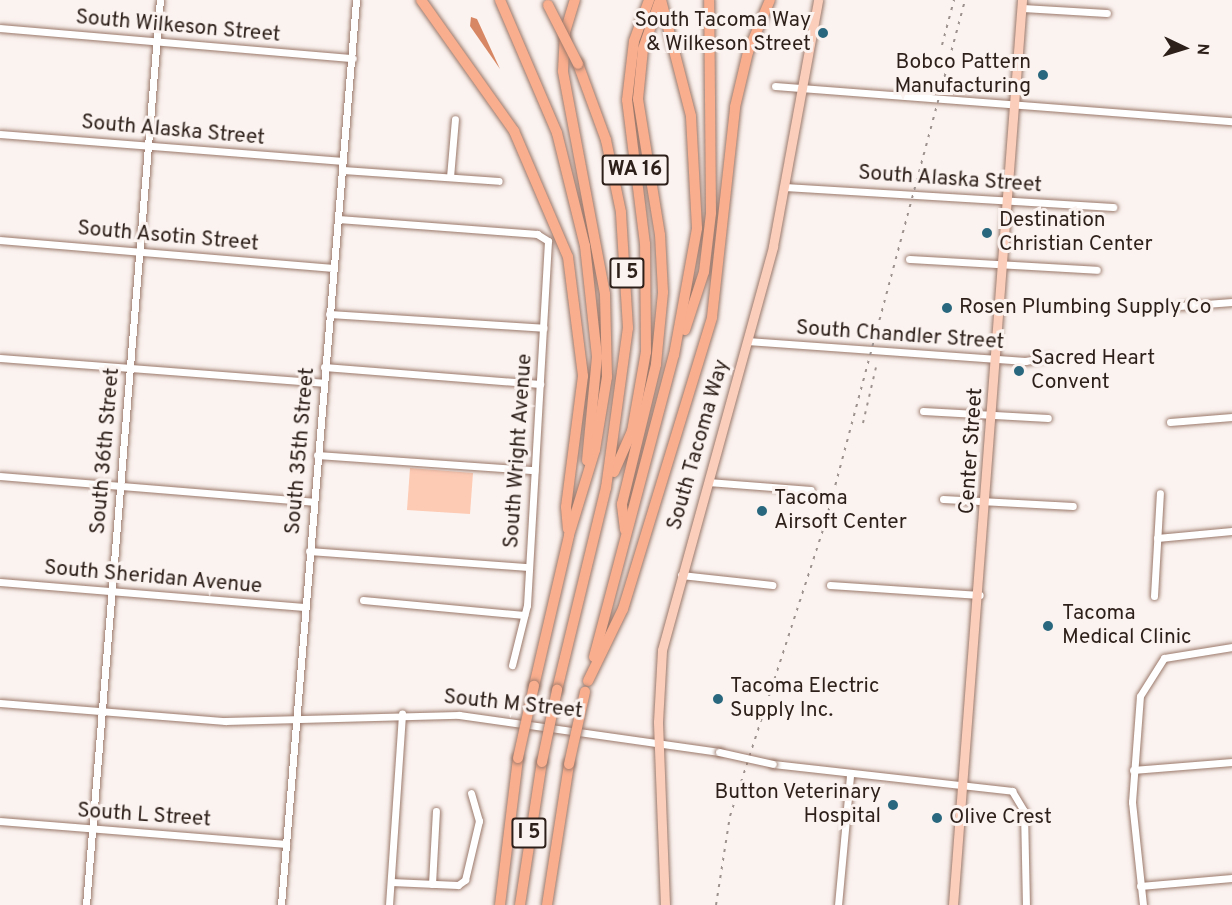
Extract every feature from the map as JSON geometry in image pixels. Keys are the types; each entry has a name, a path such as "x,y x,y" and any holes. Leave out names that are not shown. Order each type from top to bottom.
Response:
{"highway":[{"path":"421,0 514,131 568,257 583,376 566,507 569,535"},
{"path":"500,0 557,133 592,282 597,357 586,471"},
{"path":"500,905 518,758 569,535 586,471 595,450 607,377 608,338 600,261 563,71 565,32 575,0"},
{"name":"WA 16","path":"606,488 632,431 646,352 645,244 627,100 634,41 649,0"},
{"path":"626,536 622,504 656,364 663,292 660,235 638,99 645,41 660,0"},
{"name":"I 5","path":"547,905 569,764 586,687 674,355 695,248 699,186 682,67 660,0"},
{"path":"674,355 695,305 711,213 709,0"},
{"path":"586,687 623,609 712,317 740,82 771,0"},
{"name":"I 5","path":"520,905 542,762 606,488 625,365 627,272 606,140 578,63 546,3"}],"main road":[{"name":"South Tacoma Way","path":"665,905 659,740 662,650 747,341 784,186 818,0"},
{"name":"Center Street","path":"953,905 980,595 1022,4"}],"street":[{"name":"South 36th Street","path":"86,905 160,0"},
{"name":"South 35th Street","path":"281,905 324,367 353,58 356,0"},
{"path":"1022,4 1107,13"},
{"name":"South Wilkeson Street","path":"0,28 353,58"},
{"path":"775,86 1232,121"},
{"path":"450,177 455,119"},
{"name":"South Alaska Street","path":"0,134 344,161"},
{"path":"343,170 500,181"},
{"name":"South Alaska Street","path":"784,186 1113,207"},
{"name":"South Wright Avenue","path":"338,219 546,238 544,328 528,567 524,615 512,665"},
{"name":"South Asotin Street","path":"0,240 333,268"},
{"path":"909,260 1097,270"},
{"path":"1179,306 1232,302"},
{"path":"329,314 544,328"},
{"name":"South Chandler Street","path":"747,341 996,360 1050,357"},
{"path":"0,358 323,383"},
{"path":"324,367 540,384"},
{"path":"923,411 1048,418"},
{"path":"1170,422 1232,417"},
{"path":"317,455 534,470"},
{"path":"0,476 313,502"},
{"path":"708,482 811,490"},
{"path":"1154,596 1160,493"},
{"path":"943,499 1072,506"},
{"path":"1156,538 1232,531"},
{"path":"309,551 528,567"},
{"path":"681,575 772,585"},
{"name":"South Sheridan Avenue","path":"0,582 304,607"},
{"path":"830,585 980,595"},
{"path":"363,600 524,615"},
{"path":"1143,905 1133,770 1140,696 1160,660 1179,652 1232,647"},
{"name":"South M Street","path":"0,703 225,721 402,713 498,718 659,740 773,764 850,775 963,785 1018,796 1025,815 1026,905"},
{"path":"389,905 402,713"},
{"path":"1133,770 1232,762"},
{"path":"838,905 850,775"},
{"path":"391,882 458,885 468,874 479,820 471,793"},
{"path":"432,884 436,811"},
{"name":"South L Street","path":"0,821 286,844"},
{"path":"1140,886 1232,878"}],"shaded area":[{"path":"471,17 477,19 500,69 470,26"},
{"path":"410,468 473,473 470,514 407,510"}],"railway":[{"path":"942,45 954,0"},
{"path":"716,905 730,816 826,520 965,0"},
{"path":"863,423 877,363"}],"place":[{"name":"South Tacoma Way & Wilkeson Street","path":"823,33"},
{"name":"Bobco Pattern Manufacturing","path":"1043,75"},
{"name":"Destination Christian Center","path":"987,233"},
{"name":"Rosen Plumbing Supply Co","path":"947,308"},
{"name":"Sacred Heart Convent","path":"1019,371"},
{"name":"Tacoma Airsoft Center","path":"762,511"},
{"name":"Tacoma Medical Clinic","path":"1048,626"},
{"name":"Tacoma Electric Supply Inc.","path":"718,699"},
{"name":"Button Veterinary Hospital","path":"893,805"},
{"name":"Olive Crest","path":"937,818"}]}
